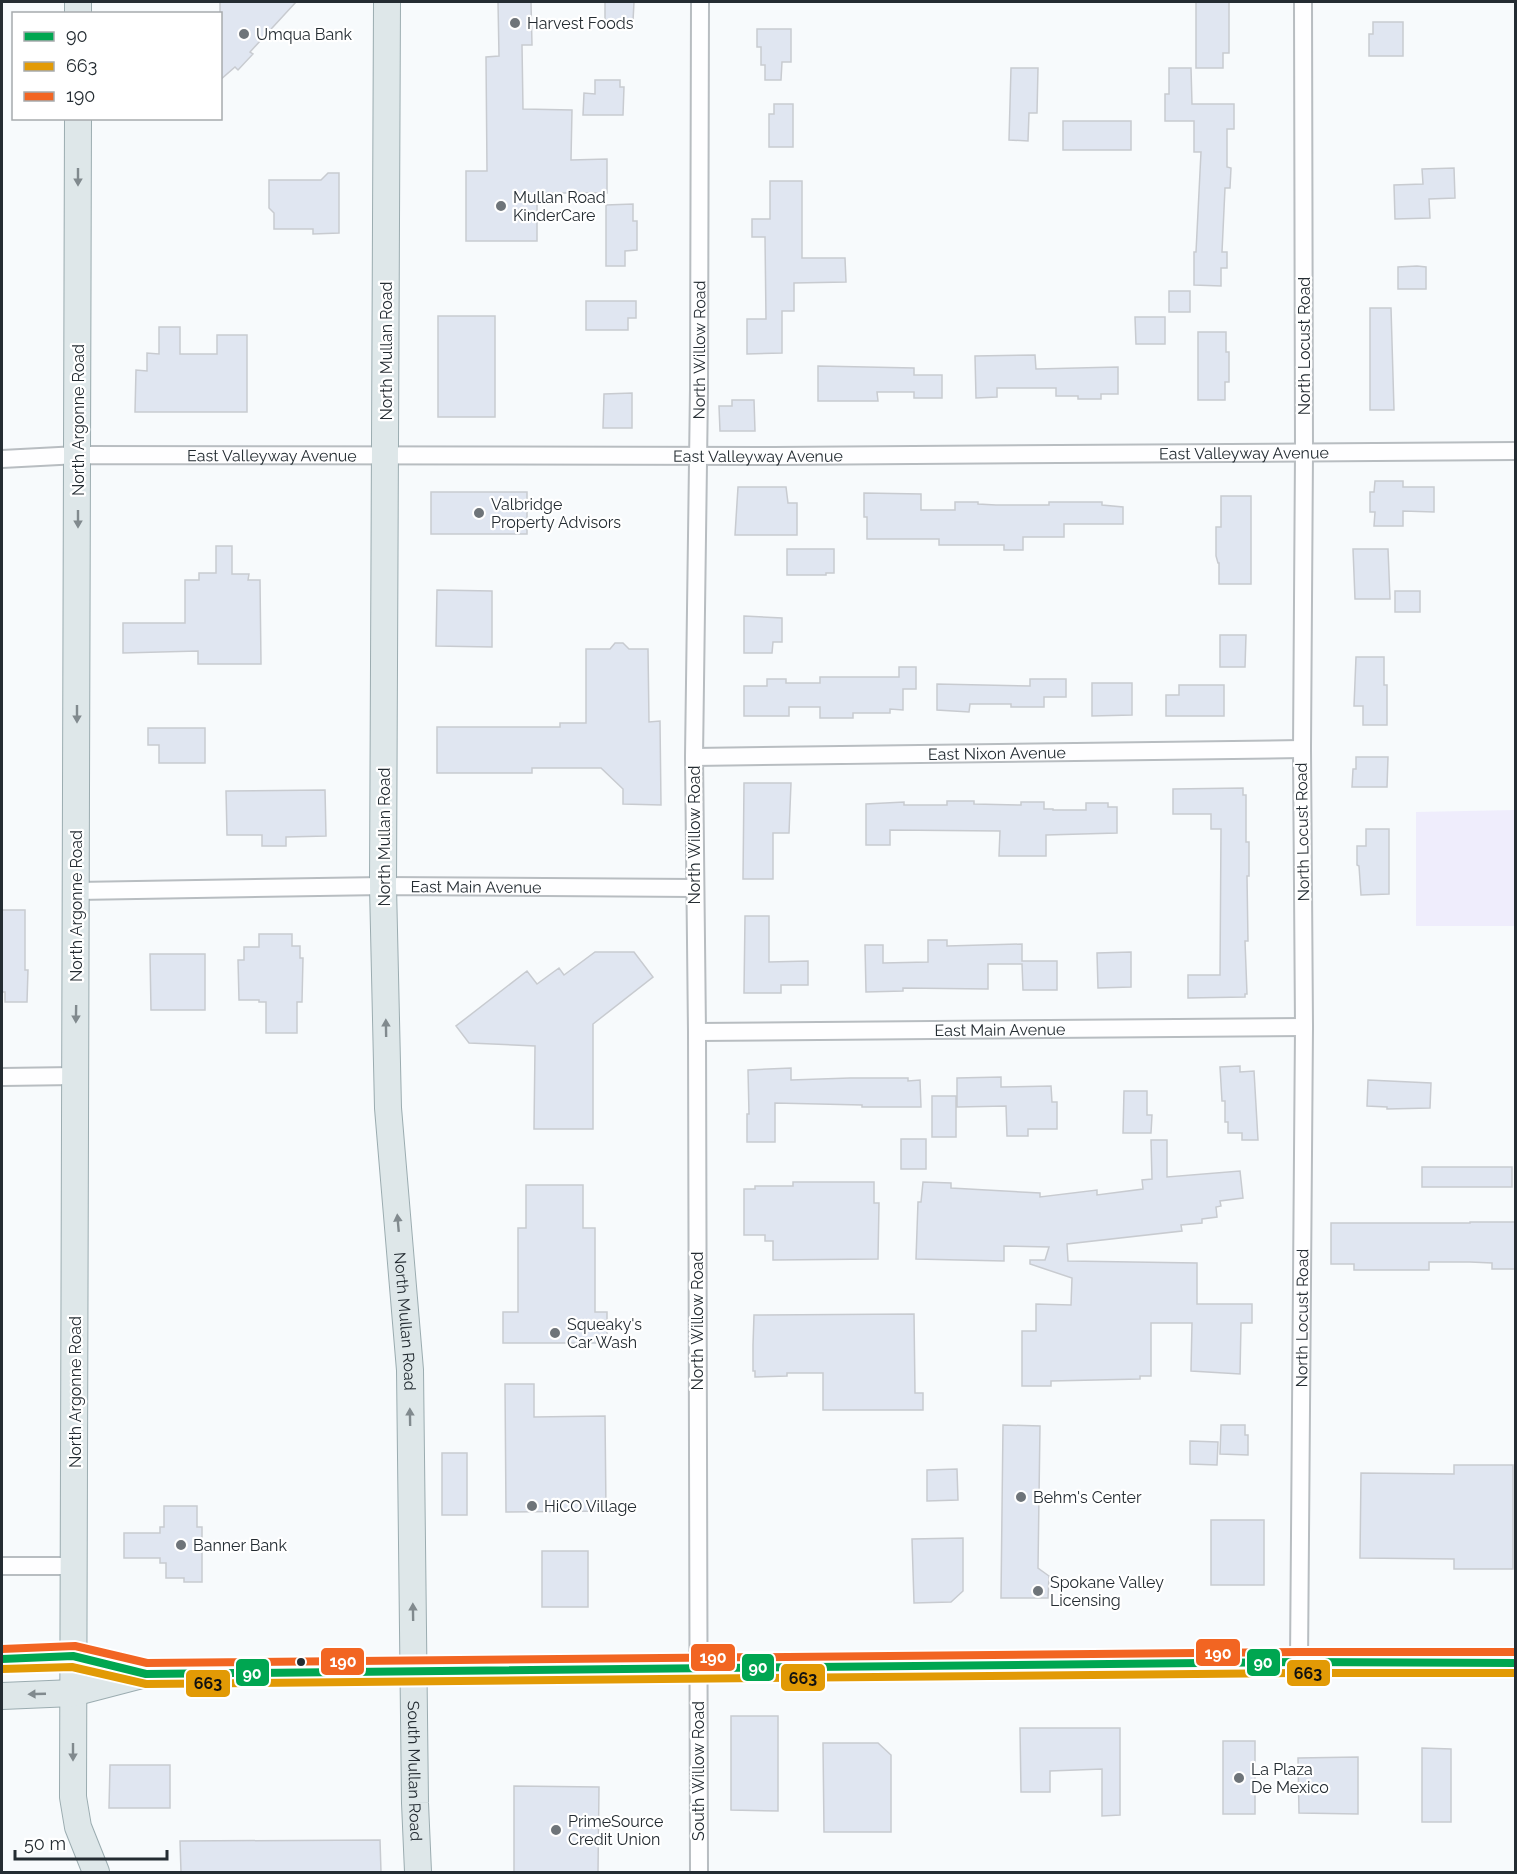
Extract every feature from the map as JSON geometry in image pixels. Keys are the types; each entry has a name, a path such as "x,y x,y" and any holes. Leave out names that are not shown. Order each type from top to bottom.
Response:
{"main road":[{"name":"North Mullan Road","path":"387,2 383,886 388,1108 410,1370 413,1671"},
{"name":"North Argonne Road","path":"78,120 73,1797 78,1827 96,1872"},
{"path":"2,1659 73,1656 146,1674"},
{"path":"2,1696 72,1693 146,1674 1299,1662 1515,1663"},
{"name":"South Mullan Road","path":"413,1671 418,1872"}],"street":[{"name":"North Willow Road","path":"697,1669 697,1032 694,757 700,2"},
{"name":"North Locust Road","path":"1299,1662 1304,1027 1303,2"},
{"name":"East Valleyway Avenue","path":"2,459 78,455 697,456 1515,451"},
{"name":"East Nixon Avenue","path":"694,757 1302,749"},
{"name":"East Main Avenue","path":"77,891 383,886 694,888"},
{"name":"East Main Avenue","path":"697,1032 1304,1027"},
{"path":"2,1077 75,1076"},
{"path":"2,1566 75,1566"},
{"name":"South Willow Road","path":"697,1669 699,1872"}],"shaded area":[{"path":"1515,810 1515,926 1416,926 1416,812"}],"building":[{"name":"Umqua Bank","path":"220,2 296,2 250,52 253,54 238,70 235,67 222,78 222,12 220,12"},
{"path":"498,2 531,2 532,45 522,45 523,109 572,110 571,160 607,159 607,193 537,193 537,241 466,241 466,171 487,171 486,57 499,56"},
{"path":"605,2 634,2 633,21 605,20"},
{"path":"1196,2 1229,2 1229,53 1223,53 1223,68 1196,68"},
{"path":"1373,22 1403,22 1403,56 1369,56 1369,34 1373,34"},
{"path":"757,29 791,29 791,62 782,62 781,80 765,80 765,65 761,65 761,47 757,47"},
{"path":"1011,68 1038,68 1037,113 1029,113 1028,141 1009,140"},
{"path":"1169,68 1191,68 1192,104 1234,104 1234,129 1227,129 1227,167 1231,168 1230,188 1225,188 1222,252 1227,252 1227,268 1221,268 1221,286 1194,285 1201,152 1194,152 1194,121 1165,121 1165,94 1169,94"},
{"path":"595,80 620,80 620,87 624,87 623,115 583,115 584,93 595,94"},
{"path":"774,104 793,104 793,147 769,147 769,114 774,114"},
{"path":"1063,121 1131,121 1131,150 1063,150"},
{"path":"1454,168 1455,198 1429,199 1430,218 1395,219 1394,185 1423,184 1422,169"},
{"path":"328,173 339,173 339,233 313,234 313,229 274,229 274,213 269,208 269,180 321,180"},
{"path":"770,181 802,181 802,258 845,258 846,282 794,283 794,311 782,311 782,353 747,354 747,319 766,319 765,237 752,237 752,219 770,219"},
{"path":"633,204 633,221 637,221 637,250 625,251 625,266 606,266 606,205"},
{"path":"1398,267 1426,267 1426,289 1398,289"},
{"path":"1169,291 1190,291 1190,312 1169,312"},
{"path":"586,301 636,301 636,318 628,318 628,330 586,330"},
{"path":"1370,308 1391,308 1394,410 1370,410"},
{"path":"438,316 495,316 495,417 438,417"},
{"path":"1135,317 1165,317 1165,344 1136,344"},
{"path":"159,327 180,327 180,354 217,354 217,335 247,335 247,412 135,412 136,370 147,371 147,353 159,354"},
{"path":"1198,332 1226,332 1229,382 1225,382 1225,400 1198,400"},
{"path":"1035,355 1036,369 1118,367 1118,394 1101,394 1101,399 1078,399 1078,396 1056,396 1056,388 997,388 997,397 976,398 975,356"},
{"path":"818,366 914,368 914,375 942,375 942,398 914,398 914,392 877,392 878,401 818,401"},
{"path":"632,393 632,428 603,428 604,394"},
{"path":"732,400 754,400 755,431 720,431 719,406 732,406"},
{"path":"1375,481 1403,481 1403,487 1434,487 1434,512 1403,511 1403,526 1374,526 1375,512 1370,512 1370,492 1374,492"},
{"path":"738,487 786,487 788,503 797,503 797,535 735,535"},
{"name":"Valbridge Property Advisors","path":"431,492 527,492 527,534 431,534"},
{"path":"864,493 921,494 921,510 955,510 955,502 1049,505 1049,502 1102,502 1102,505 1123,507 1123,524 1064,524 1064,537 1023,537 1023,550 1004,550 1004,545 939,545 939,539 867,539"},
{"path":"1221,496 1251,496 1251,584 1219,584 1216,527 1221,527"},
{"path":"216,546 232,546 232,574 249,574 248,580 260,580 261,664 198,664 198,651 123,653 123,623 185,623 185,580 199,580 199,573 216,573"},
{"path":"787,549 834,549 834,573 787,575"},
{"path":"1353,549 1388,549 1390,599 1355,599"},
{"path":"437,590 492,591 492,647 436,646"},
{"path":"1395,591 1420,591 1420,612 1395,612"},
{"path":"744,616 782,618 782,642 773,642 772,653 744,653"},
{"path":"1220,635 1246,635 1245,667 1220,667"},
{"path":"615,643 623,643 629,649 648,649 649,722 660,721 661,805 623,804 623,789 601,768 532,768 532,773 437,773 437,727 560,727 560,723 586,723 586,649 610,649"},
{"path":"1356,657 1384,657 1387,725 1363,725 1363,706 1354,706"},
{"path":"899,667 916,667 916,689 903,689 903,710 890,709 890,713 853,713 853,718 820,718 820,707 789,707 789,716 744,716 744,686 767,686 767,679 786,679 786,683 820,683 820,677 899,677"},
{"path":"1030,679 1066,679 1066,697 1044,697 1044,707 970,704 969,712 937,710 937,684 1030,686"},
{"path":"1092,683 1132,683 1132,715 1092,716"},
{"path":"1179,685 1224,685 1224,716 1166,716 1166,695 1179,695"},
{"path":"148,728 205,728 205,763 159,763 159,745 148,745"},
{"path":"1356,757 1388,757 1387,787 1352,787"},
{"path":"744,783 791,783 789,833 773,833 773,879 743,879"},
{"path":"1243,788 1243,795 1246,795 1246,842 1249,842 1248,941 1245,941 1247,994 1245,997 1188,998 1188,975 1220,975 1221,829 1211,829 1211,814 1173,814 1173,789"},
{"path":"325,790 326,836 286,837 286,846 262,846 262,835 227,835 226,791"},
{"path":"947,801 1021,805 1021,802 1044,802 1044,809 1053,810 1086,810 1086,803 1108,803 1108,807 1117,807 1117,833 1046,835 1046,856 999,856 1000,831 890,830 890,845 866,845 866,804 904,802 904,805 947,805"},
{"path":"1366,829 1389,829 1389,894 1361,895 1357,846 1366,846"},
{"path":"2,910 25,910 27,1002 5,1002 5,992 2,992"},
{"path":"745,916 769,916 769,962 808,961 808,985 781,985 781,993 744,993"},
{"path":"259,934 292,934 292,946 300,946 300,958 303,958 302,1002 297,1002 297,1033 266,1033 266,1002 239,1000 238,960 244,960 244,947 259,947"},
{"path":"928,940 947,940 947,946 1022,944 1022,961 1057,961 1057,990 1023,990 1022,964 988,964 988,989 903,988 903,991 866,992 865,945 883,945 883,963 928,962"},
{"path":"595,952 634,952 653,977 593,1024 593,1129 534,1129 535,1046 469,1043 456,1026 527,971 537,984 559,968 564,975"},
{"path":"1131,952 1131,987 1098,988 1097,953"},
{"path":"150,954 205,954 205,1010 151,1010"},
{"path":"1240,1066 1240,1072 1254,1071 1258,1140 1242,1140 1242,1133 1228,1133 1228,1122 1225,1122 1225,1101 1222,1101 1220,1067"},
{"path":"791,1068 791,1080 908,1078 908,1081 920,1080 921,1107 775,1103 775,1142 747,1142 748,1070"},
{"path":"1001,1077 1001,1087 1051,1086 1052,1102 1057,1102 1057,1129 1028,1129 1028,1136 1007,1136 1006,1106 957,1107 957,1078"},
{"path":"1368,1080 1431,1083 1430,1108 1387,1109 1387,1107 1367,1106"},
{"path":"1124,1091 1147,1091 1147,1115 1152,1115 1151,1133 1123,1133"},
{"path":"932,1096 956,1096 956,1137 932,1137"},
{"path":"901,1139 926,1139 926,1169 901,1169"},
{"path":"1151,1140 1167,1140 1167,1177 1240,1171 1243,1198 1220,1201 1221,1206 1216,1207 1217,1217 1202,1219 1202,1223 1181,1225 1182,1231 1067,1244 1068,1261 1197,1263 1197,1304 1252,1304 1252,1323 1241,1323 1240,1374 1191,1371 1192,1323 1151,1323 1151,1376 1140,1376 1140,1379 1051,1381 1051,1386 1022,1386 1022,1331 1036,1331 1036,1304 1071,1305 1072,1278 1030,1264 1030,1260 1045,1260 1049,1247 1004,1246 1004,1261 916,1259 918,1202 921,1202 923,1182 951,1183 951,1188 1040,1193 1040,1197 1097,1190 1097,1195 1143,1189 1142,1180 1152,1179"},
{"path":"1422,1167 1512,1167 1512,1187 1422,1187"},
{"path":"793,1182 874,1182 874,1203 879,1203 878,1259 773,1260 773,1241 765,1241 765,1235 744,1235 744,1189 755,1189 755,1186 793,1186"},
{"path":"526,1185 583,1185 583,1228 595,1228 595,1312 607,1312 607,1343 503,1343 503,1312 518,1312 518,1228 526,1228"},
{"path":"1515,1222 1515,1269 1492,1269 1492,1263 1470,1262 1429,1262 1429,1270 1354,1270 1354,1264 1331,1264 1331,1223"},
{"path":"914,1314 915,1393 923,1393 923,1410 823,1410 823,1373 787,1373 787,1376 755,1377 755,1371 753,1371 754,1315"},
{"path":"505,1384 534,1384 534,1417 605,1416 606,1511 506,1512"},
{"name":"Behm's Center","path":"1003,1425 1040,1426 1038,1568 1049,1576 1048,1598 1001,1598"},
{"path":"1221,1425 1245,1425 1245,1435 1248,1435 1248,1455 1220,1454"},
{"path":"1190,1441 1218,1442 1217,1465 1190,1464"},
{"path":"442,1453 467,1453 467,1515 442,1515"},
{"path":"1454,1465 1513,1465 1513,1569 1454,1569 1454,1559 1360,1558 1361,1473 1454,1474"},
{"path":"957,1469 958,1500 927,1501 927,1470"},
{"name":"Banner Bank","path":"164,1506 197,1506 197,1527 202,1527 202,1582 184,1582 184,1578 166,1578 166,1563 160,1563 160,1558 124,1558 124,1533 160,1533 160,1527 164,1527"},
{"path":"1211,1520 1264,1520 1264,1585 1211,1585"},
{"path":"963,1538 963,1591 951,1602 914,1603 912,1539"},
{"path":"542,1551 588,1551 588,1607 542,1607"},
{"path":"731,1716 778,1716 778,1811 731,1810"},
{"path":"1020,1728 1120,1728 1120,1815 1102,1816 1102,1769 1050,1771 1050,1792 1021,1792"},
{"name":"La Plaza De Mexico","path":"1223,1741 1255,1741 1255,1814 1223,1814"},
{"path":"823,1743 878,1743 891,1755 891,1832 824,1832"},
{"path":"1422,1748 1451,1749 1451,1822 1422,1822"},
{"path":"1358,1757 1358,1814 1299,1813 1298,1758"},
{"path":"110,1765 170,1765 170,1808 109,1808"},
{"name":"PrimeSource Credit Union","path":"514,1786 599,1787 598,1872 514,1872"},
{"path":"380,1840 381,1872 181,1872 180,1841"}],"transit line":[{"name":"190","path":"2,1649 75,1646 147,1663 1516,1652"},
{"name":"90","path":"2,1659 73,1656 146,1674 1299,1662 1516,1663"},
{"name":"663","path":"2,1669 72,1667 146,1684 1516,1673"}],"place":[{"name":"Harvest Foods","path":"515,23"},
{"name":"Umqua Bank","path":"244,34"},
{"name":"Mullan Road KinderCare","path":"501,206"},
{"name":"Valbridge Property Advisors","path":"479,513"},
{"name":"Squeaky's Car Wash","path":"555,1333"},
{"name":"Behm's Center","path":"1021,1497"},
{"name":"HiCO Village","path":"532,1506"},
{"name":"Banner Bank","path":"181,1545"},
{"name":"Spokane Valley Licensing","path":"1038,1591"},
{"name":"La Plaza De Mexico","path":"1239,1778"},
{"name":"PrimeSource Credit Union","path":"556,1830"}]}
